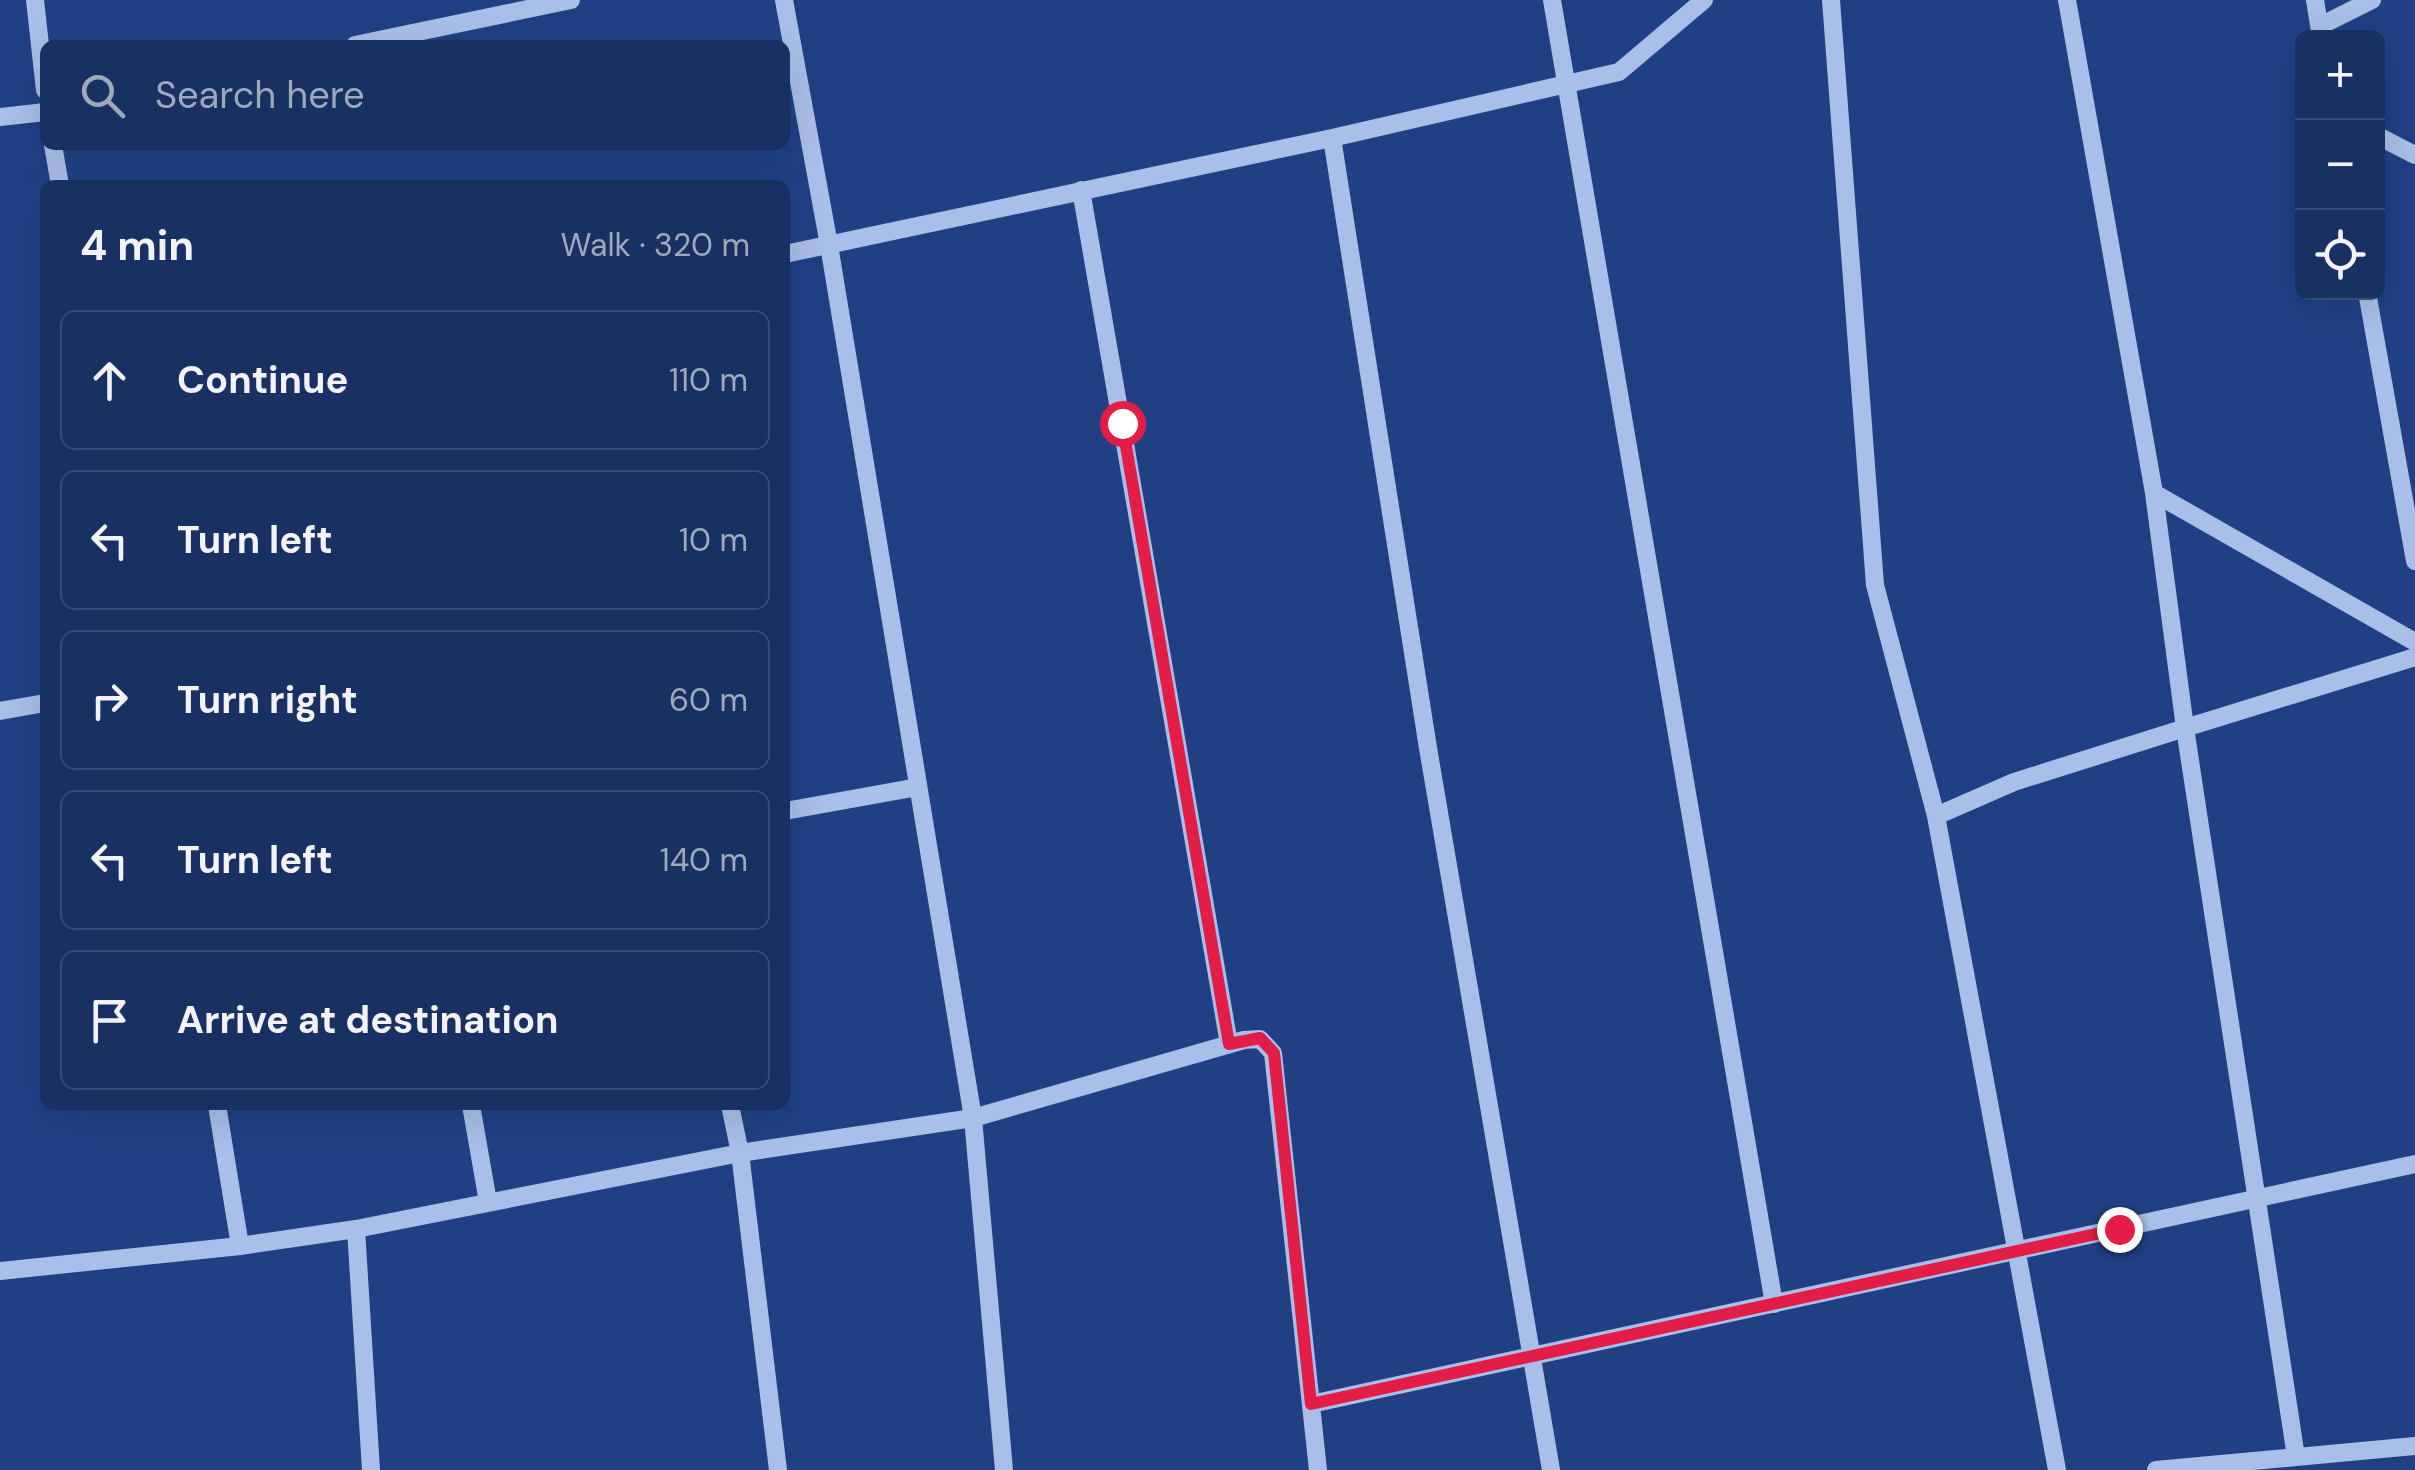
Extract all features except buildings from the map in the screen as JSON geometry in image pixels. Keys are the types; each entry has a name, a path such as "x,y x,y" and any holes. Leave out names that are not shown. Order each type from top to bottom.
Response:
{"street":[{"path":"34,0 40,49"},
{"path":"379,40 571,0"},
{"path":"784,0 829,245 973,1118 1004,1470"},
{"path":"1552,0 1774,1304"},
{"path":"790,253 1332,138 1619,72 1704,0"},
{"path":"1831,0 1875,584 1936,816 2057,1470"},
{"path":"2067,0 2154,493 2185,728 2296,1457"},
{"path":"2315,0 2320,30"},
{"path":"2323,30 2372,0"},
{"path":"0,117 40,113"},
{"path":"1332,138 1428,748 1551,1470"},
{"path":"2385,140 2415,155"},
{"path":"54,150 59,180"},
{"path":"1081,190 1229,1044"},
{"path":"2368,300 2415,560"},
{"path":"2154,493 2415,642"},
{"path":"1936,816 2014,782 2415,657"},
{"path":"0,711 40,704"},
{"path":"790,810 918,786"},
{"path":"0,1271 240,1246 356,1229 740,1152 973,1118 1260,1038 1274,1053 1318,1470"},
{"path":"219,1110 240,1246"},
{"path":"473,1110 488,1202"},
{"path":"731,1110 740,1152 778,1470"},
{"path":"1311,1404 2415,1164"},
{"path":"356,1229 371,1470"},
{"path":"2156,1470 2415,1446"}],"route":[{"path":"1122,423 1229,1044 1260,1038 1274,1053 1311,1404 2119,1229"}]}
